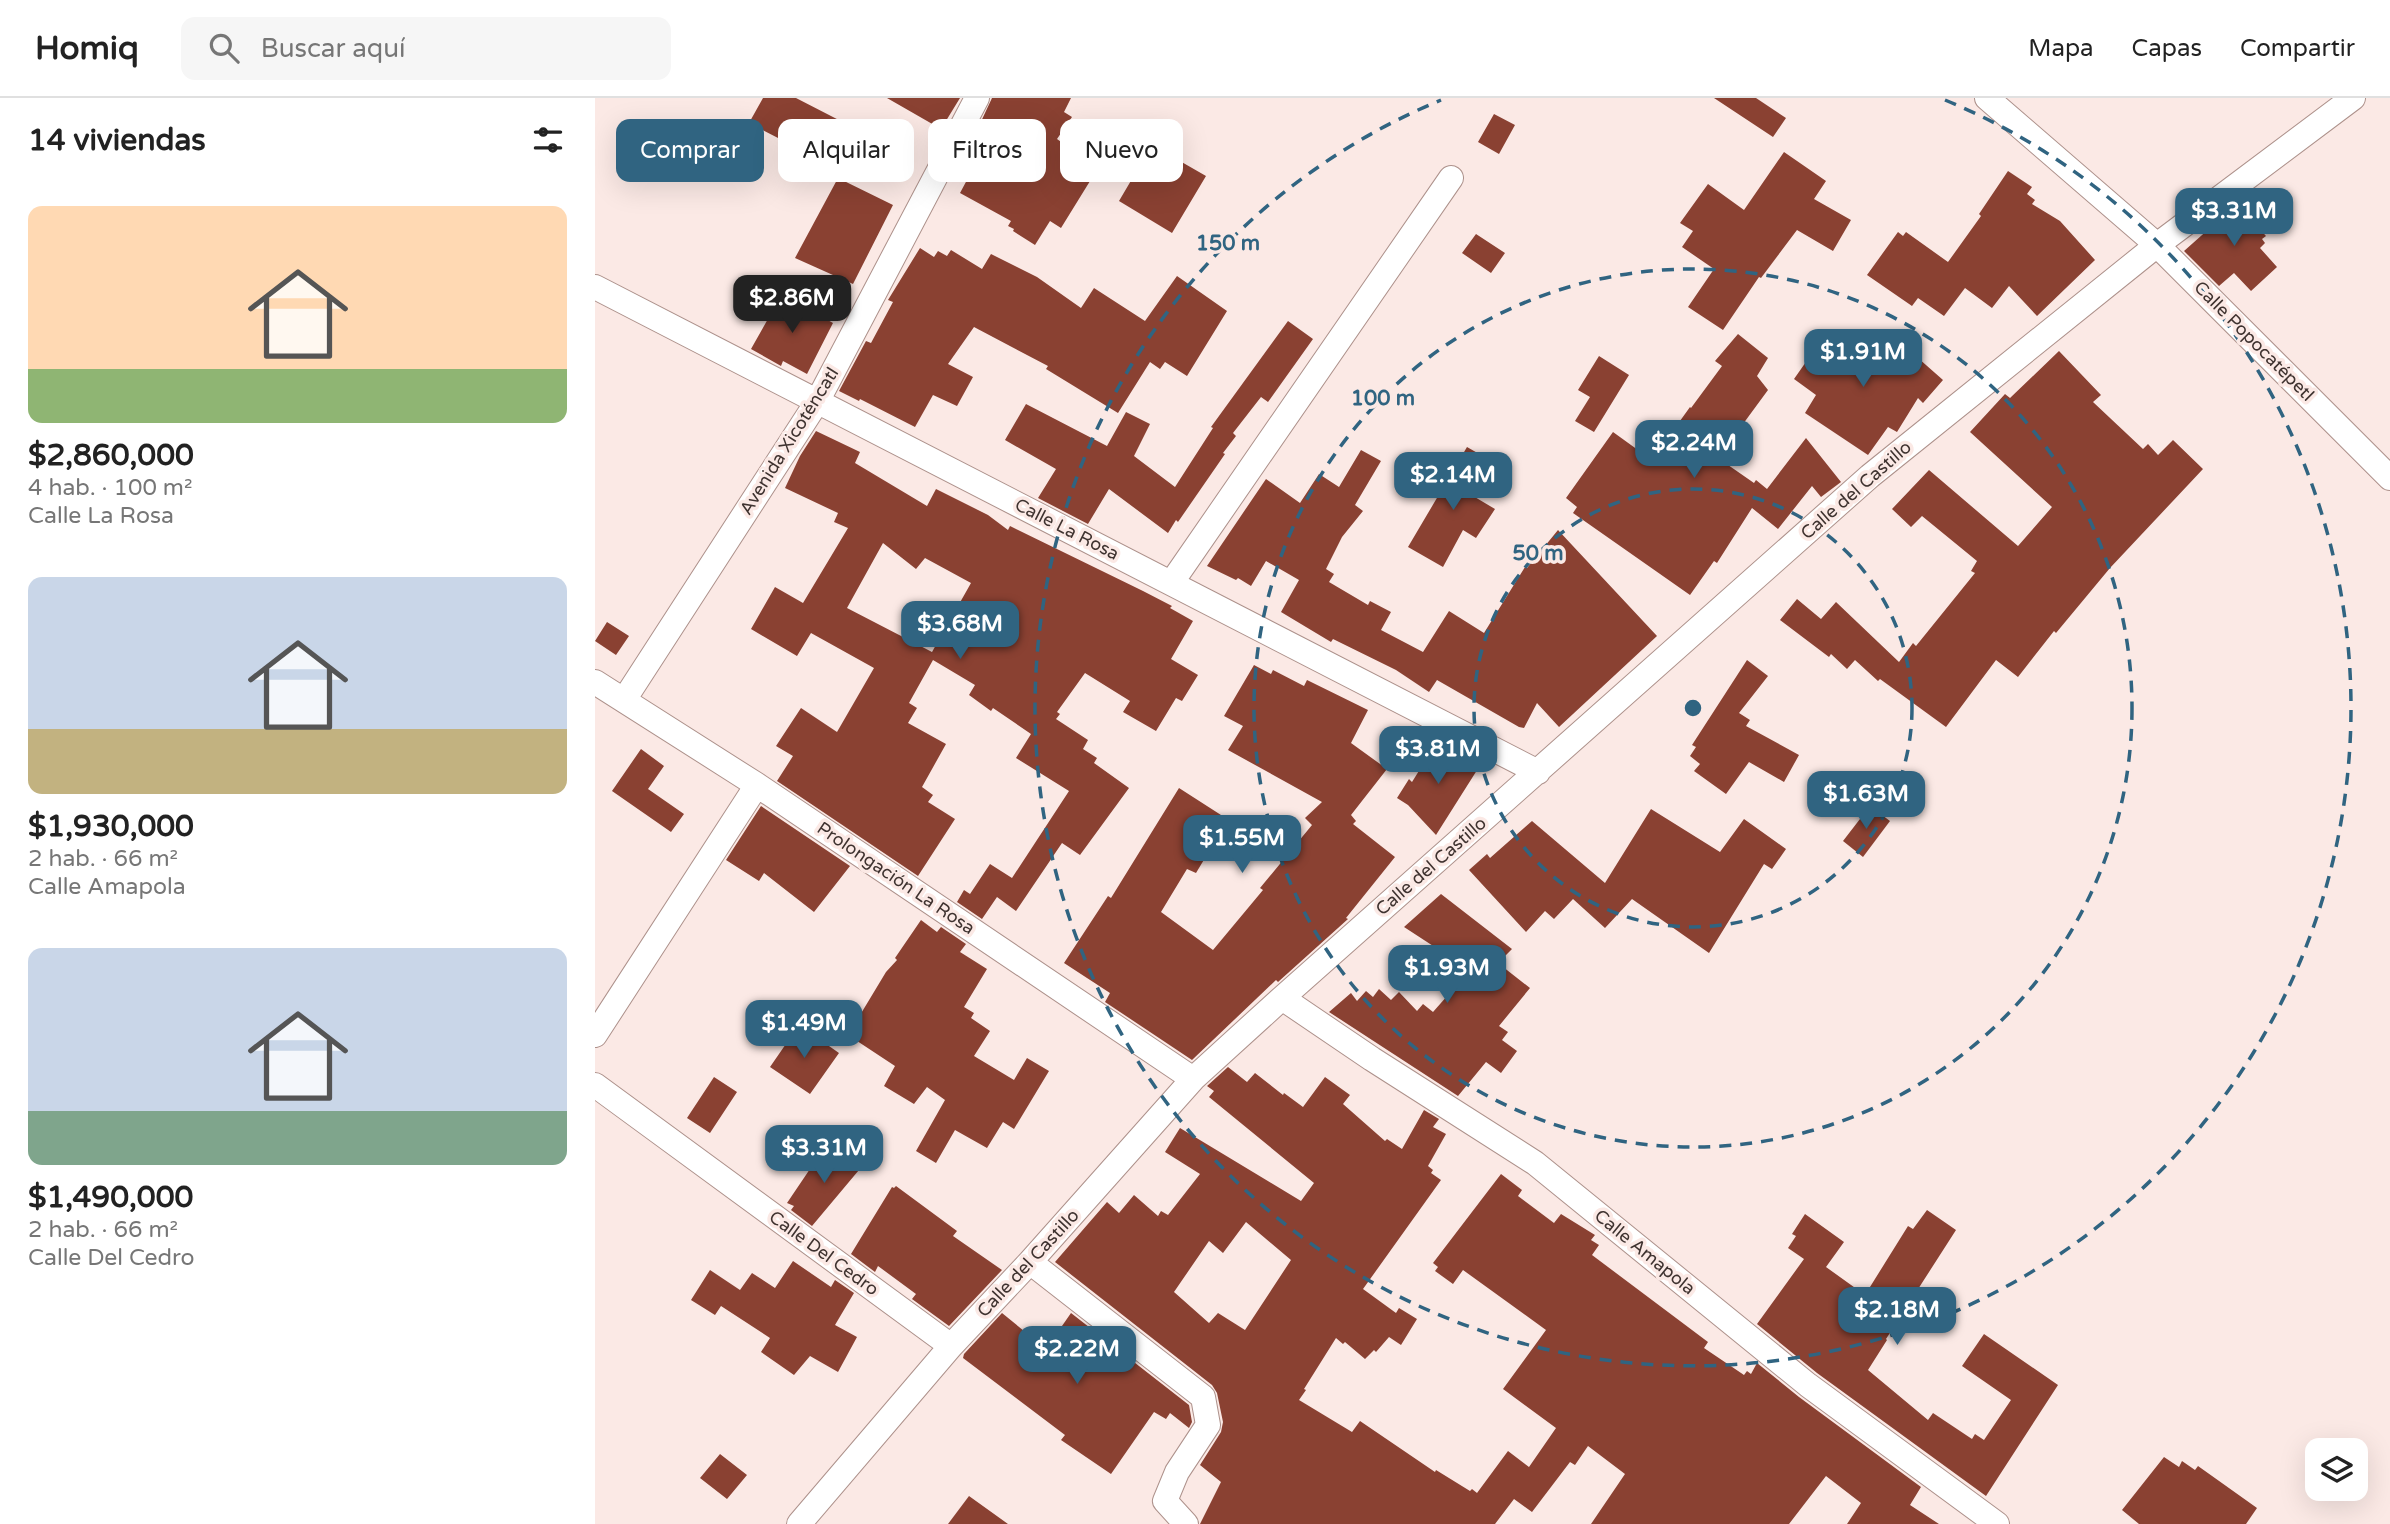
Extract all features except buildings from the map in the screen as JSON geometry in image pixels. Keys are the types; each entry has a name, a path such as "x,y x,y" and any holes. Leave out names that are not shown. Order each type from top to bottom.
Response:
{"street":[{"name":"Avenida Xicoténcatl","path":"624,700 817,402 977,98"},
{"name":"Calle Popocatépetl","path":"1987,98 2157,245 2390,478"},
{"path":"2157,245 2353,98"},
{"path":"1172,582 1451,178"},
{"name":"Calle del Castillo","path":"799,1524 951,1346 1030,1262 1193,1079 1870,477 2157,245"},
{"name":"Calle La Rosa","path":"595,287 1538,772"},
{"name":"Prolongación La Rosa","path":"595,682 757,785 1193,1079"},
{"path":"595,1035 757,785"},
{"name":"Calle Amapola","path":"1282,998 1535,1163 1808,1385 1997,1524"},
{"name":"Calle Del Cedro","path":"595,1085 951,1346"},
{"path":"1030,1262 1203,1397 1208,1425 1177,1472 1165,1501 1186,1524"}]}
